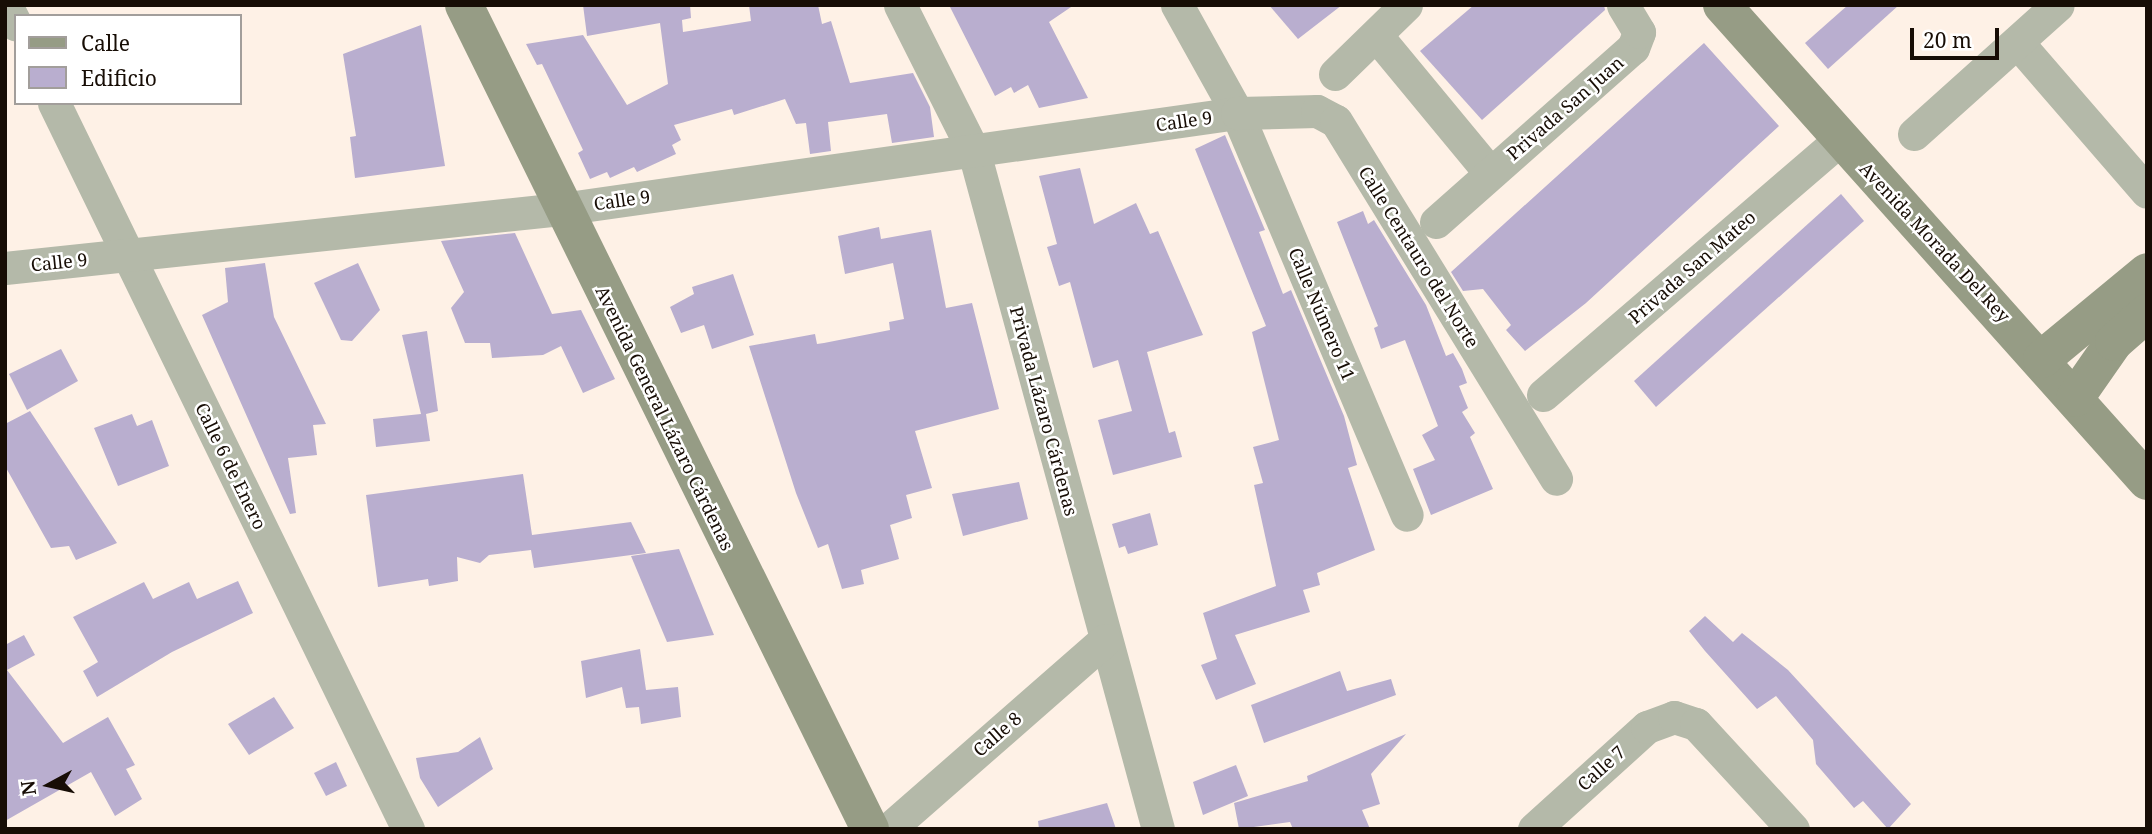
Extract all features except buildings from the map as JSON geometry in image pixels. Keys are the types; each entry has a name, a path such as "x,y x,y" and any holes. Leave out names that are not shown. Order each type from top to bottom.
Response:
{"main road":[{"name":"Avenida General Lázaro Cárdenas","path":"464,5 561,209 870,829"},
{"name":"Avenida Morada Del Rey","path":"1722,5 1840,139 2042,359 2147,481"},
{"path":"2042,359 2147,272"},
{"path":"2075,398 2113,342 2147,313"}],"street":[{"path":"6,5 14,21"},
{"name":"Privada Lázaro Cárdenas","path":"900,5 974,152 1158,829"},
{"name":"Calle Número 11","path":"1177,5 1237,113 1407,515"},
{"path":"1335,74 1406,5"},
{"name":"Privada San Juan","path":"1436,222 1633,48 1639,32 1623,5"},
{"path":"1914,134 2059,5"},
{"name":"Privada San Juan","path":"1376,35 1490,173"},
{"path":"2017,42 2147,192"},
{"name":"Calle 6 de Enero","path":"55,105 408,829"},
{"name":"Calle Centauro del Norte","path":"1237,113 1304,110 1336,121 1556,479"},
{"name":"Calle 9","path":"5,268 561,209 1237,113"},
{"name":"Privada San Mateo","path":"1543,395 1840,139"},
{"name":"Calle 8","path":"889,829 1105,640"},
{"name":"Calle 7","path":"1534,829 1647,727 1674,717 1696,724 1793,829"}]}
